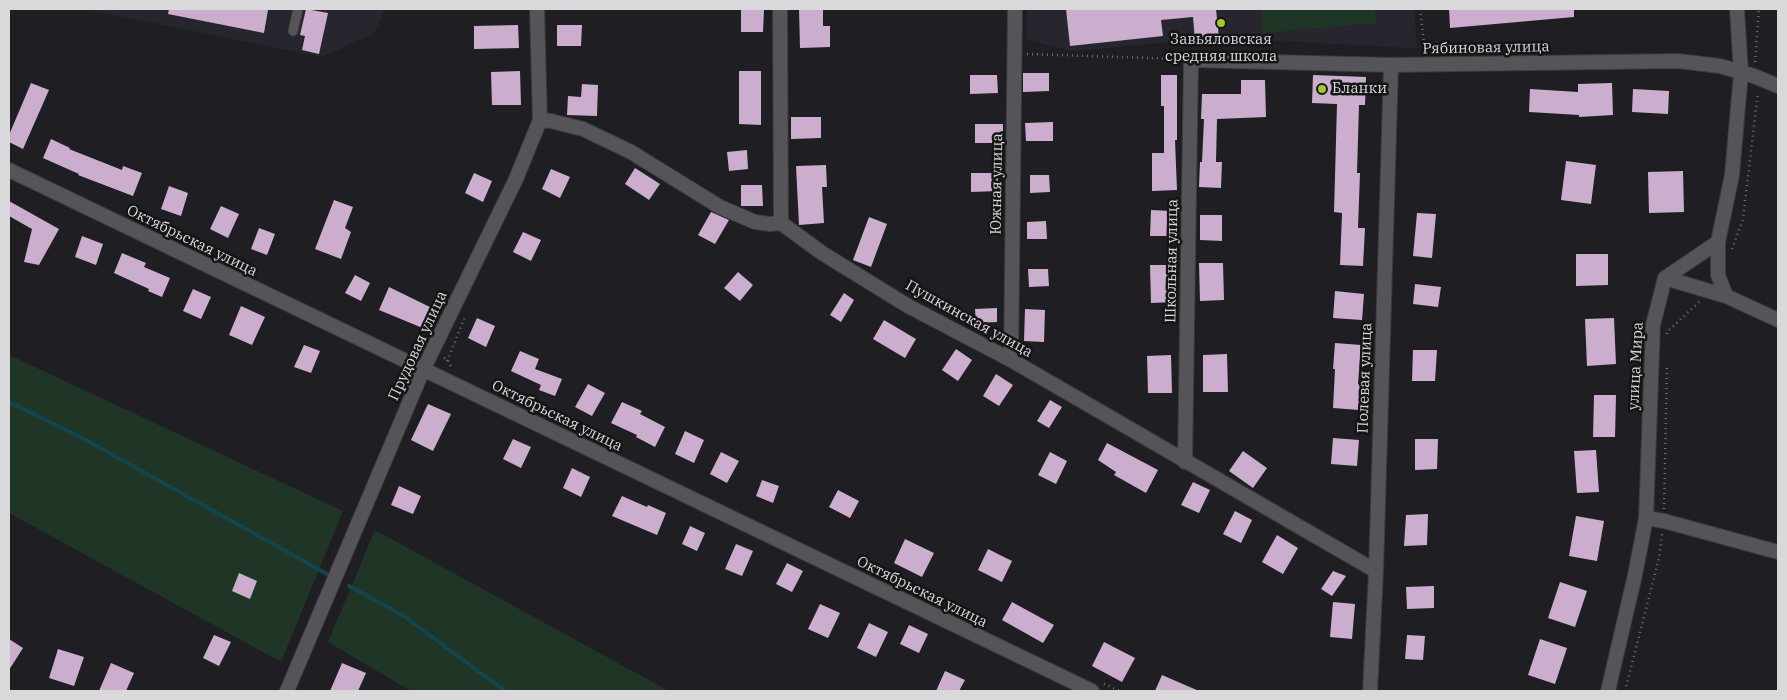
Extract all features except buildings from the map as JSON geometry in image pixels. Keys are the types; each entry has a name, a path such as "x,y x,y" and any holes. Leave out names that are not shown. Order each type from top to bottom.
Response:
{"street":[{"name":"Прудовая улица","path":"287,691 423,370 516,179 540,120 537,9"},
{"path":"540,120 583,129 631,152 720,207 755,222 781,223 780,9"},
{"name":"Южная улица","path":"1011,360 1015,9"},
{"path":"1726,296 1718,275 1718,242 1732,175 1747,74 1737,9"},
{"name":"Рябиновая улица","path":"1191,60 1391,65 1678,61 1720,66 1778,86"},
{"name":"Школьная улица","path":"1186,462 1191,60"},
{"name":"Полевая улица","path":"1370,691 1376,571 1391,65"},
{"name":"Октябрьская улица","path":"9,170 1092,691"},
{"name":"Пушкинская улица","path":"781,223 822,253 908,306 1011,360 1376,571"},
{"path":"1665,278 1718,242"},
{"path":"1665,278 1726,296 1778,320"},
{"name":"улица Мира","path":"1608,691 1646,518 1653,325 1665,278"},
{"path":"1646,518 1664,521 1778,552"}],"lane":[{"path":"293,31 298,9"}],"path":[{"path":"1420,9 1426,65"},
{"path":"1731,252 1744,210 1758,90 1747,74 1759,9"},
{"path":"1015,53 1191,60"},
{"path":"1667,342 1667,332 1710,292"},
{"path":"1625,691 1659,558 1664,521 1667,362"}],"shaded area":[{"path":"84,9 384,9 375,33 322,57"},
{"name":"Завьяловская средняя школа","path":"1027,9 1414,9 1417,48 1219,38 1071,51 1026,39"}],"green space":[{"path":"1261,9 1375,9 1376,23 1263,33"},
{"path":"9,355 343,511 281,662 9,513"},
{"path":"375,530 669,691 411,691 328,642"}],"waterway":[{"path":"9,402 84,439 327,574"},
{"path":"349,586 404,616 505,691"}],"place":[{"name":"Завьяловская средняя школа","path":"1221,23"},
{"name":"Бланки","path":"1322,89"}]}
